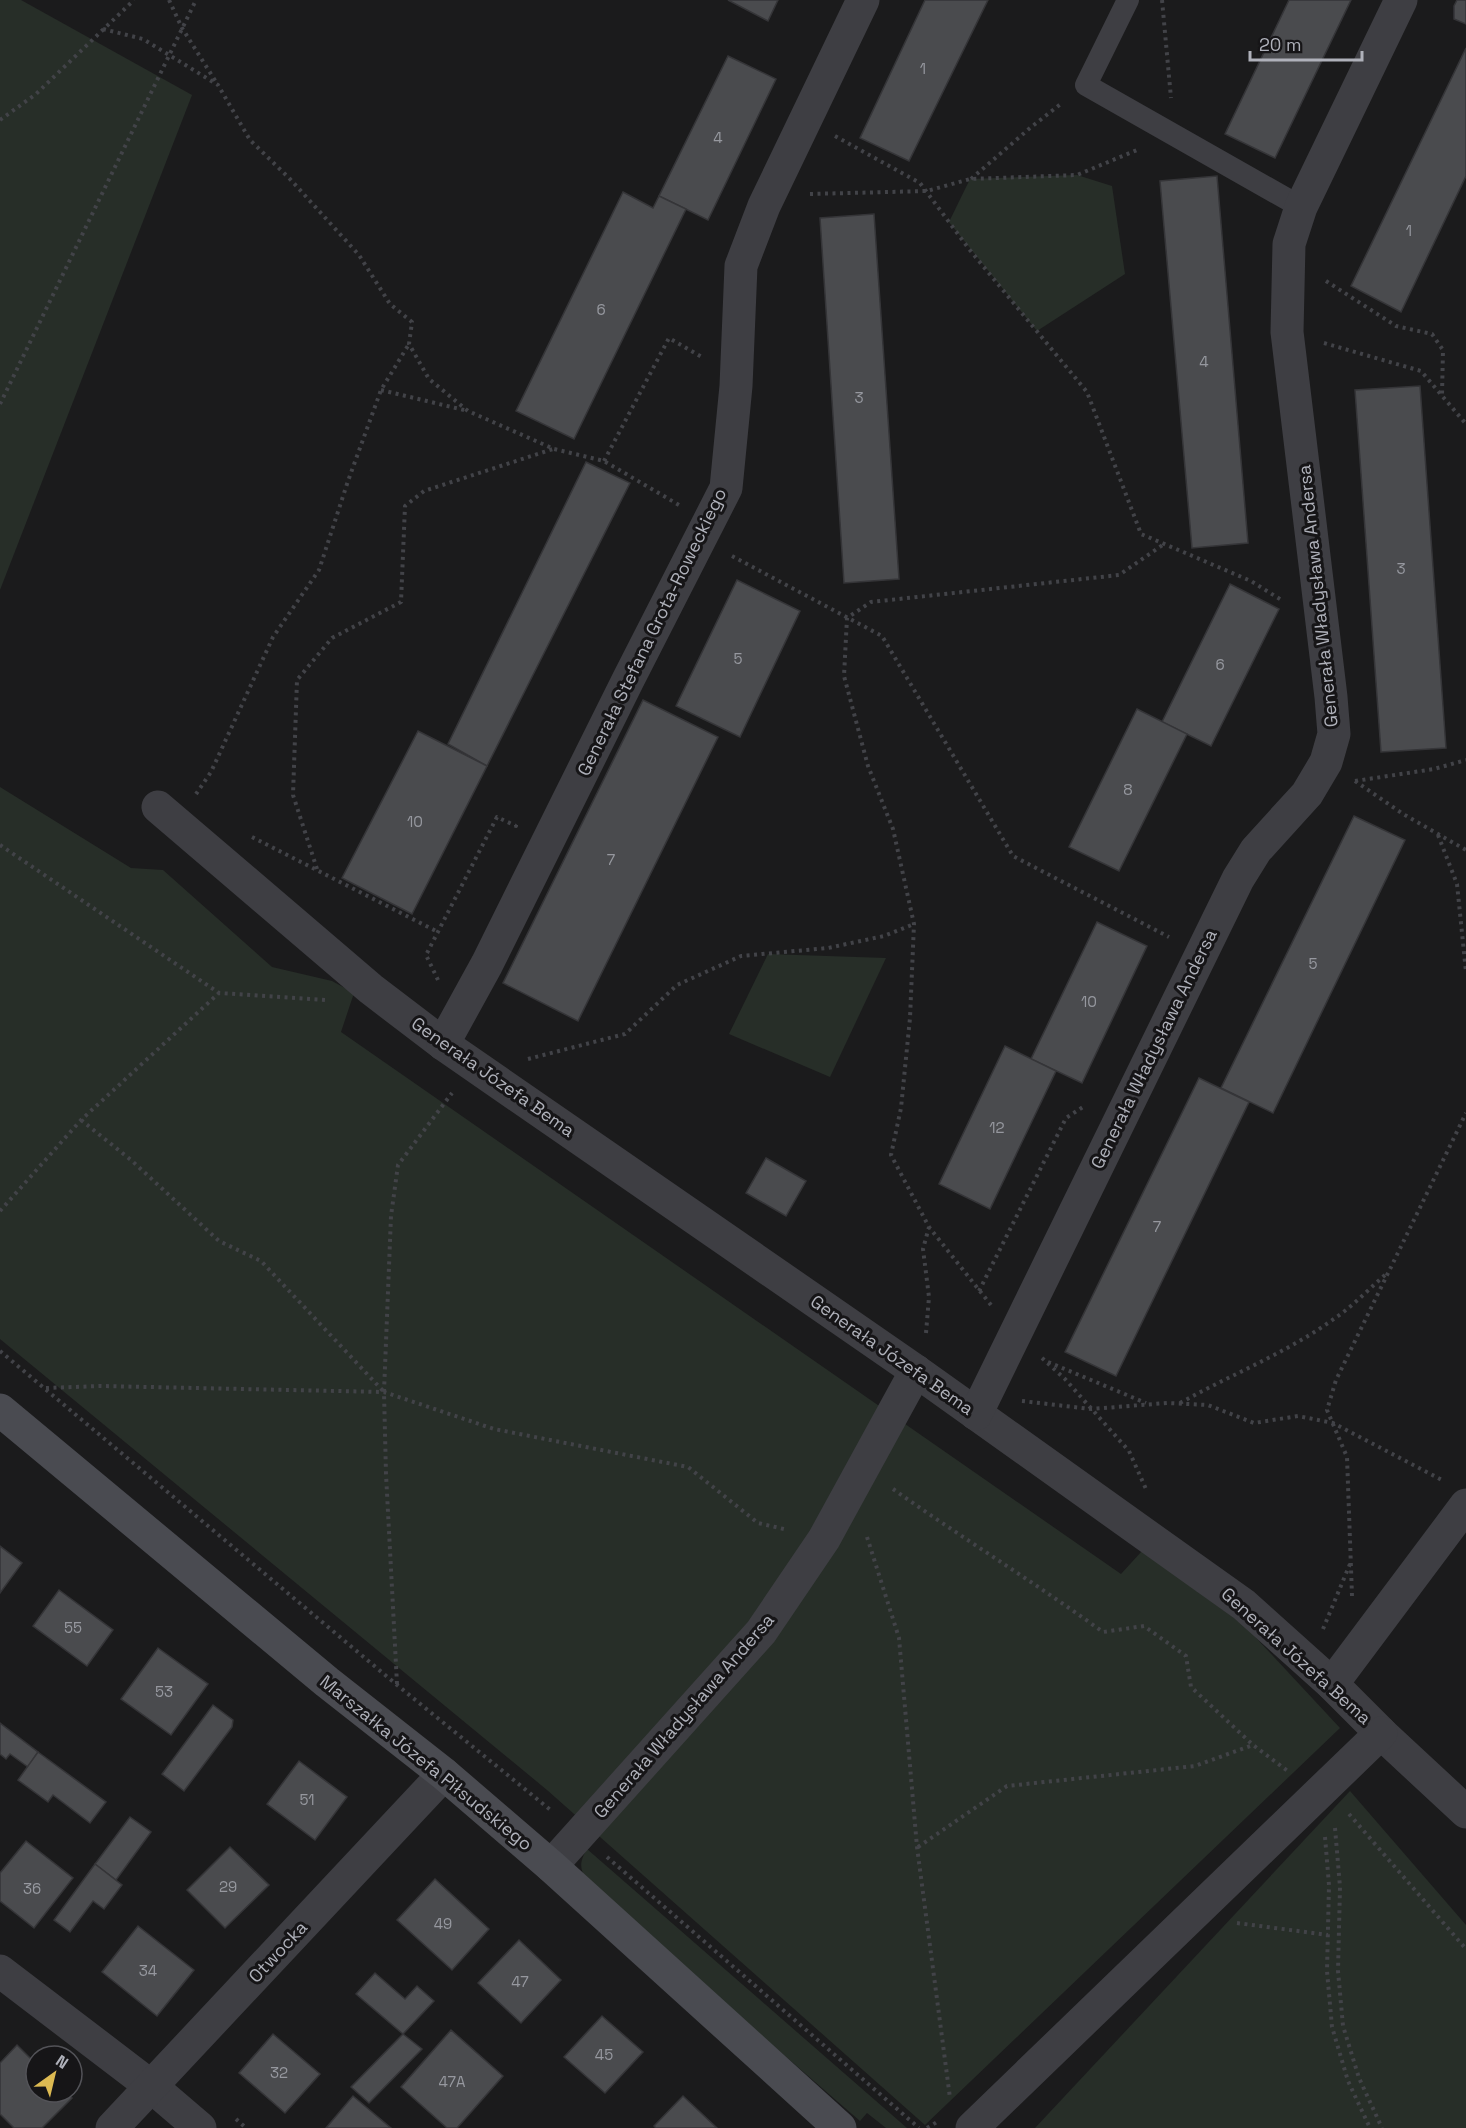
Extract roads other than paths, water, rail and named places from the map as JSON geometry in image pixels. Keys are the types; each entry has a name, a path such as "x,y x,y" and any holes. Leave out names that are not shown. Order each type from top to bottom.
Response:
{"street":[{"name":"Generała Stefana Grota-Roweckiego","path":"450,1031 488,964 726,488 736,386 741,266 770,195 863,0"},
{"name":"Generała Władysława Andersa","path":"975,1414 1238,879 1256,850 1307,794 1326,762 1334,734 1329,673 1287,332 1289,244 1301,207 1401,0"},
{"name":"Generała Józefa Bema","path":"158,807 370,988 450,1031 474,1064 916,1371 1244,1605 1332,1684 1466,1812"},
{"name":"Generała Władysława Andersa","path":"551,1866 762,1632 824,1539 916,1371"},
{"name":"Marszałka Józefa Piłsudskiego","path":"0,1410 318,1674 444,1774 551,1866 840,2128"},
{"path":"1332,1684 1361,1644 1455,1493"},
{"path":"962,2116 1321,1791 1381,1733"},
{"name":"Otwocka","path":"112,2128 444,1774"},
{"path":"0,1971 152,2087 200,2128"}],"lane":[{"path":"1128,0 1086,85 1301,207"}]}
